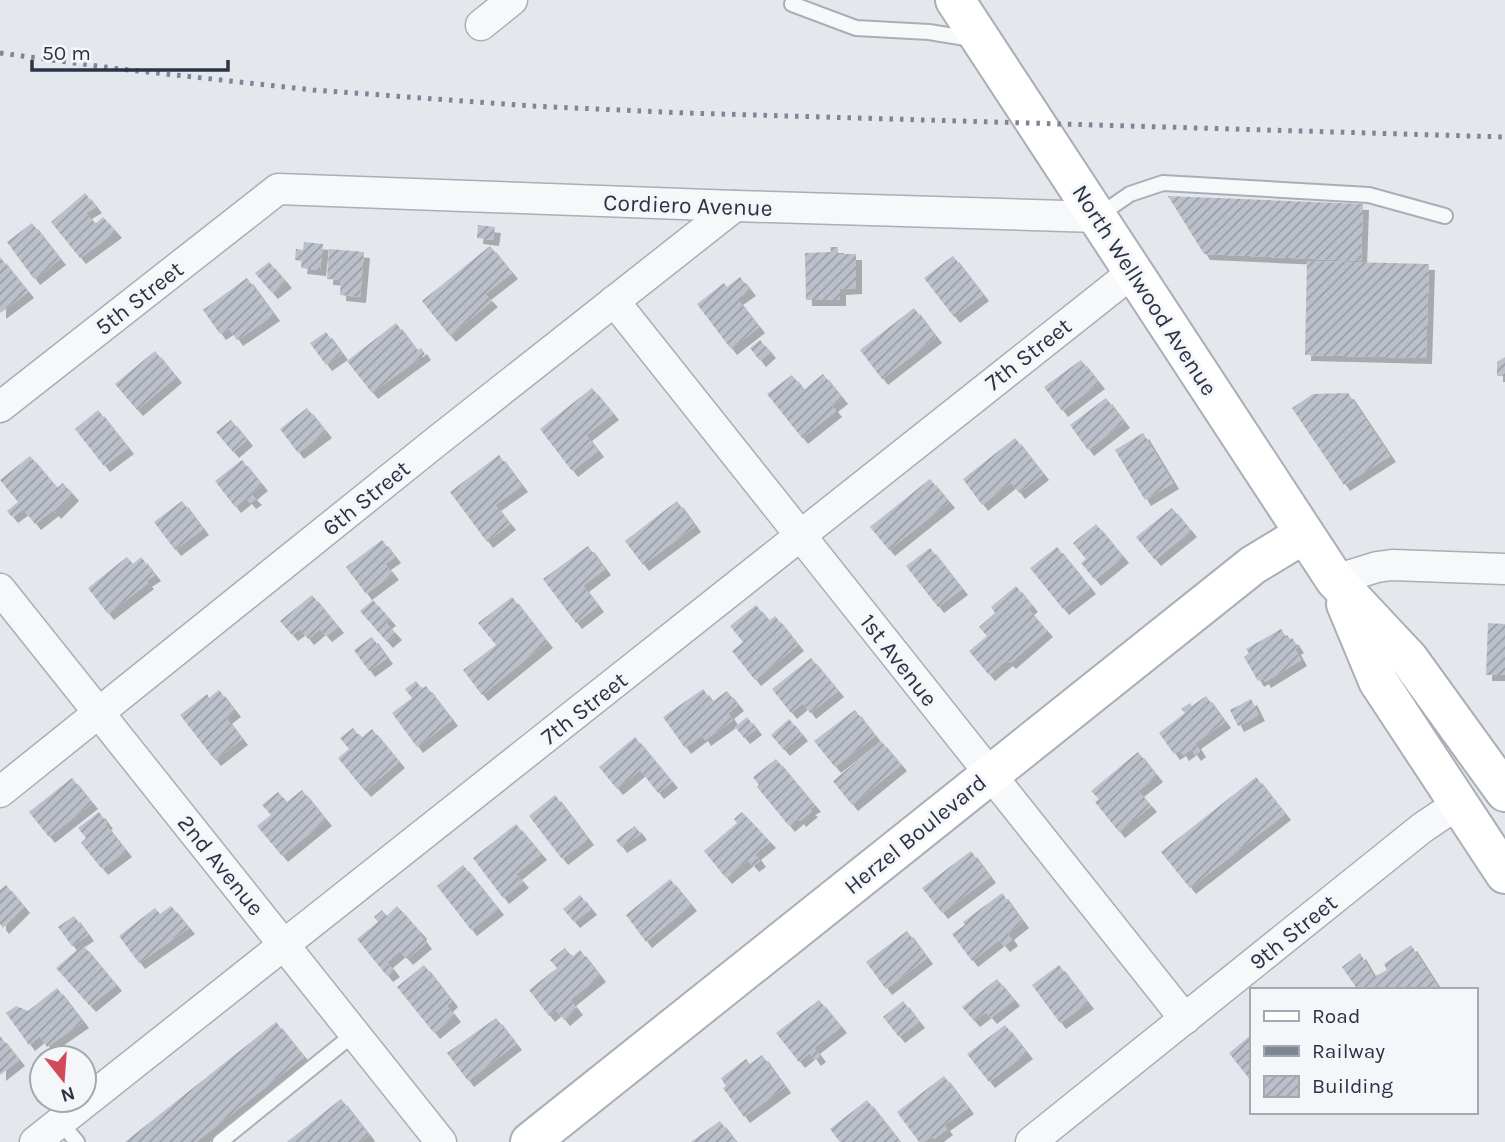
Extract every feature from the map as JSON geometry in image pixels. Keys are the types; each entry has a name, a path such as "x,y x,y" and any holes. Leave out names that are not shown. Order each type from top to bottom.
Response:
{"main road":[{"name":"North Wellwood Avenue","path":"955,0 1335,580 1409,659 1505,792"},
{"name":"Herzel Boulevard","path":"530,1142 1253,565 1304,534"},
{"name":"North Wellwood Avenue","path":"1335,580 1378,681 1505,874"}],"street":[{"path":"481,25 512,0"},
{"path":"971,0 981,40"},
{"name":"Cordiero Avenue","path":"278,188 1097,217"},
{"name":"5th Street","path":"0,407 278,188"},
{"name":"6th Street","path":"0,792 735,206"},
{"name":"7th Street","path":"35,1142 68,1132 285,945 1132,272"},
{"name":"1st Avenue","path":"614,301 1185,1019"},
{"path":"1335,580 1392,565 1505,569"},
{"name":"2nd Avenue","path":"0,589 441,1142"},
{"name":"9th Street","path":"1031,1142 1422,828 1459,803"}],"lane":[{"path":"792,4 856,29 929,32 981,40"},
{"path":"1097,217 1130,194 1163,183 1369,195 1445,216"},
{"path":"220,1142 355,1033"}],"building":[{"path":"85,193 96,207 86,213 95,224 103,217 116,232 80,258 51,222"},
{"path":"1168,196 1363,204 1361,261 1204,254"},
{"path":"32,223 60,259 34,279 7,242"},
{"path":"478,225 495,227 493,240 477,238"},
{"path":"304,242 323,244 320,270 301,268 302,261 295,260 296,249 303,250"},
{"path":"490,246 512,273 485,294 492,301 450,336 422,301"},
{"path":"830,247 838,247 838,254 856,254 856,288 840,289 840,300 806,300 805,253 831,252"},
{"path":"329,249 364,252 360,297 340,295 341,280 327,279"},
{"path":"953,256 983,295 954,317 924,278"},
{"path":"0,257 28,292 0,313"},
{"path":"1307,261 1429,264 1426,358 1305,355"},
{"path":"269,262 286,282 272,293 255,273"},
{"path":"740,277 750,290 737,299 759,327 731,349 697,304 724,283 727,287"},
{"path":"247,278 274,315 237,340 229,328 220,334 203,310"},
{"path":"914,308 936,337 882,379 860,350"},
{"path":"396,323 417,351 421,348 425,354 372,393 347,361"},
{"path":"326,332 342,354 326,365 310,343"},
{"path":"760,340 770,352 760,361 750,348"},
{"path":"155,351 176,377 137,410 115,384"},
{"path":"1505,357 1505,376 1497,376 1497,362"},
{"path":"1081,360 1099,383 1062,411 1044,387"},
{"path":"823,374 842,398 832,406 836,411 802,438 767,394 792,375 804,390"},
{"path":"592,388 613,414 586,435 598,451 572,471 540,429"},
{"path":"1348,393 1390,456 1344,485 1292,408 1313,394"},
{"path":"1106,398 1124,422 1088,450 1070,425"},
{"path":"307,408 326,432 298,453 280,429"},
{"path":"98,410 128,448 104,466 75,429"},
{"path":"231,420 247,440 233,452 216,432"},
{"path":"1143,433 1173,483 1145,500 1115,450"},
{"path":"1015,438 1043,474 1019,493 1011,482 982,505 963,479"},
{"path":"499,455 522,486 495,505 510,524 487,542 450,492"},
{"path":"30,456 57,488 63,483 73,495 55,513 53,510 35,524 23,509 12,517 7,511 18,502 0,480"},
{"path":"242,460 262,485 251,494 256,499 250,503 246,498 235,507 215,481"},
{"path":"930,479 949,502 889,550 870,527"},
{"path":"182,501 203,529 175,550 154,522"},
{"path":"677,501 695,526 643,565 625,541"},
{"path":"1172,508 1191,531 1155,560 1136,537"},
{"path":"1096,524 1123,557 1095,580 1081,563 1086,559 1073,543"},
{"path":"382,540 395,557 385,564 393,574 366,594 346,567"},
{"path":"588,546 605,569 583,586 598,606 576,623 543,579"},
{"path":"1057,547 1090,588 1063,609 1030,568"},
{"path":"930,548 962,589 938,607 906,566"},
{"path":"127,557 133,564 141,557 155,575 108,614 88,588"},
{"path":"1016,586 1032,606 1028,609 1047,631 1010,663 1007,660 989,675 969,651 987,636 979,627 995,613 991,607"},
{"path":"312,595 338,627 326,636 320,629 308,639 300,629 292,635 280,621"},
{"path":"512,597 547,642 482,695 463,670 496,645 478,623"},
{"path":"373,600 390,620 386,623 396,634 387,642 360,611"},
{"path":"756,605 769,621 775,616 798,645 755,680 732,651 743,642 730,626"},
{"path":"1488,623 1505,624 1505,675 1486,675"},
{"path":"1281,629 1288,640 1292,638 1298,647 1295,649 1301,660 1265,682 1263,678 1258,681 1244,657 1249,653 1246,649"},
{"path":"372,637 387,658 369,671 354,650"},
{"path":"811,658 838,691 810,713 803,703 791,713 772,689"},
{"path":"416,681 422,689 426,686 452,720 417,747 392,713 412,698 405,689"},
{"path":"703,689 712,702 727,691 738,705 728,713 733,720 705,740 702,735 685,748 663,717"},
{"path":"219,690 235,711 226,718 242,739 215,760 180,715 207,694 209,698"},
{"path":"1206,696 1225,722 1195,743 1200,751 1195,755 1191,749 1183,755 1180,750 1174,754 1159,733 1185,713 1181,709 1190,703 1192,706"},
{"path":"1251,699 1259,715 1238,726 1230,710"},
{"path":"855,710 875,736 835,767 814,741"},
{"path":"747,717 756,729 744,738 735,727"},
{"path":"789,719 802,735 784,750 771,735"},
{"path":"353,728 361,738 372,729 399,762 365,791 338,758 349,749 340,738"},
{"path":"635,737 672,782 658,793 640,770 617,789 599,767"},
{"path":"881,741 901,765 852,805 833,781"},
{"path":"1138,752 1157,776 1138,791 1151,806 1119,832 1095,802 1099,799 1091,791"},
{"path":"776,759 815,806 809,809 812,811 800,821 798,818 789,826 757,787 759,785 753,777"},
{"path":"1256,777 1285,814 1190,888 1161,852"},
{"path":"72,778 92,803 49,837 29,812"},
{"path":"302,790 326,820 282,856 257,826 271,815 262,805 278,792 287,802"},
{"path":"555,795 588,839 562,859 529,816"},
{"path":"99,812 126,851 102,869 81,843 86,838 78,828"},
{"path":"742,812 770,842 755,854 760,861 753,866 748,860 726,878 704,851 737,823 734,819"},
{"path":"516,824 541,854 516,874 523,882 503,898 473,858"},
{"path":"635,826 641,834 621,847 616,840"},
{"path":"971,851 990,877 942,913 922,888"},
{"path":"463,865 498,909 471,930 437,886"},
{"path":"670,879 691,905 646,942 626,915"},
{"path":"6,885 24,907 3,928 0,924 0,890"},
{"path":"1002,893 1023,922 1008,934 1012,940 1004,946 999,940 972,961 952,934 965,925 963,922"},
{"path":"580,895 591,909 574,922 563,909"},
{"path":"171,906 189,928 139,963 119,936 155,908 160,914"},
{"path":"397,906 421,933 426,943 407,959 400,951 387,962 394,971 387,976 357,939 378,922 374,917 382,910 387,916"},
{"path":"74,916 88,935 72,946 58,927"},
{"path":"907,931 927,958 886,989 866,962"},
{"path":"83,945 116,985 90,1006 56,968"},
{"path":"1411,945 1439,988 1357,988 1342,967 1360,953 1374,977 1387,970 1384,964"},
{"path":"565,948 572,957 580,950 600,976 570,1000 577,1009 564,1020 556,1010 549,1016 529,990 557,968 550,960"},
{"path":"424,965 452,1001 447,1006 455,1016 434,1033 397,987"},
{"path":"1059,965 1088,1003 1060,1023 1032,985"},
{"path":"997,979 1014,1000 991,1018 986,1012 974,1021 962,1007"},
{"path":"57,988 83,1022 51,1044 45,1044 40,1036 28,1044 6,1013 16,1006 28,1011"},
{"path":"819,1000 841,1027 814,1048 820,1056 815,1060 810,1053 799,1062 776,1033"},
{"path":"903,1001 919,1022 899,1037 883,1017"},
{"path":"496,1018 516,1044 468,1081 447,1053"},
{"path":"276,1022 304,1057 196,1142 125,1142"},
{"path":"1005,1025 1027,1053 989,1082 967,1054"},
{"path":"0,1036 19,1060 0,1075"},
{"path":"1250,1036 1250,1080 1229,1053"},
{"path":"762,1055 785,1087 744,1117 723,1088 726,1086 721,1078 746,1059 750,1064"},
{"path":"944,1076 968,1108 944,1125 947,1129 934,1139 932,1136 919,1142 897,1112"},
{"path":"341,1099 369,1135 359,1142 287,1142"},
{"path":"867,1100 900,1142 840,1142 830,1129"},
{"path":"720,1121 736,1142 691,1142"}],"railway":[{"path":"0,53 313,90 531,106 1505,137"}]}
